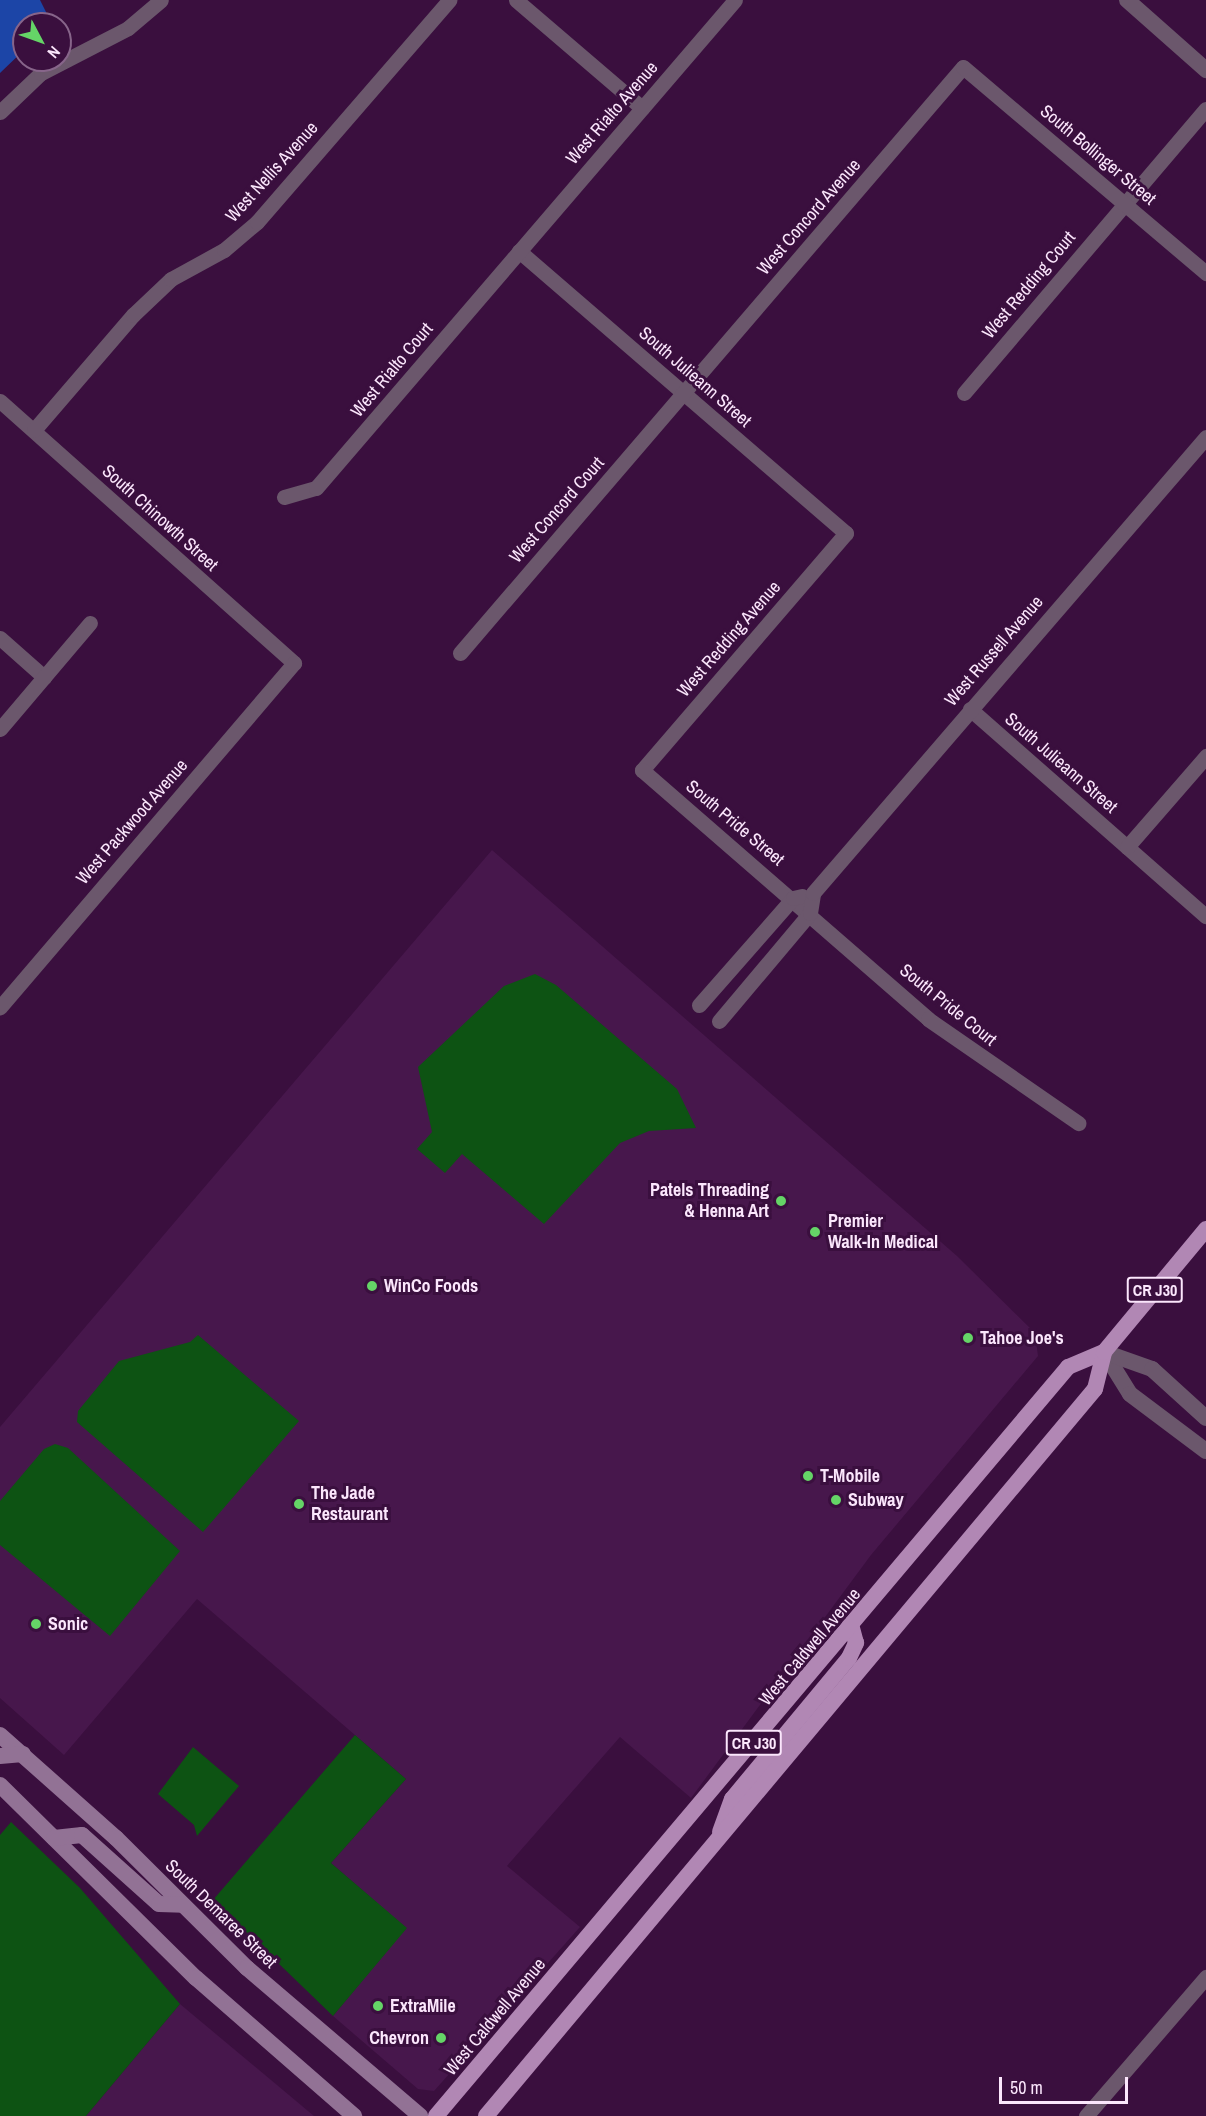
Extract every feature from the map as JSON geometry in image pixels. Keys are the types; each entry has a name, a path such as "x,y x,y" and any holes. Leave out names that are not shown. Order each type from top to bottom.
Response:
{"main road":[{"name":"West Caldwell Avenue","path":"486,2116 1095,1389 1104,1352 1206,1229"},
{"name":"West Caldwell Avenue","path":"436,2116 852,1628 1068,1367 1104,1352"},
{"path":"715,1844 732,1799 849,1658 856,1643 852,1628"},
{"name":"South Demaree Street","path":"0,1735 23,1754 247,1968 420,2116"},
{"path":"0,1756 23,1754"},
{"path":"0,1785 216,1997 354,2116"},
{"path":"54,1838 82,1834 159,1905 183,1905"}],"street":[{"path":"0,112 41,73 128,28 161,0"},
{"name":"West Nellis Avenue","path":"34,430 133,315 171,279 224,250 257,222 449,0"},
{"path":"516,0 642,108"},
{"name":"West Rialto Avenue","path":"519,251 735,0"},
{"path":"1127,0 1206,70"},
{"name":"South Bollinger Street","path":"963,67 1206,273"},
{"name":"West Concord Avenue","path":"684,393 963,67"},
{"path":"1125,203 1206,109"},
{"name":"West Redding Court","path":"964,393 1125,203"},
{"name":"South Julieann Street","path":"519,251 846,533"},
{"name":"West Rialto Court","path":"284,497 316,488 519,251"},
{"name":"West Concord Court","path":"460,653 684,393"},
{"name":"South Chinowth Street","path":"0,401 294,663"},
{"name":"West Russell Avenue","path":"802,906 1206,437"},
{"name":"West Redding Avenue","path":"642,770 846,533"},
{"path":"0,729 90,623"},
{"path":"0,639 44,677"},
{"name":"West Packwood Avenue","path":"0,1007 294,663"},
{"name":"South Julieann Street","path":"970,709 1206,916"},
{"path":"1127,847 1206,756"},
{"name":"South Pride Street","path":"642,770 802,906"},
{"path":"699,1005 802,906"},
{"path":"718,1021 802,906"},
{"name":"South Pride Court","path":"802,906 928,1018 1078,1123"},
{"path":"1104,1352 1152,1369 1206,1418"},
{"path":"1104,1352 1130,1394 1206,1451"},
{"path":"1086,2116 1206,1977"}],"shaded area":[{"path":"492,850 957,1256 1035,1333 1038,1356 871,1555 691,1798 620,1737 507,1866 580,1927 434,2091 418,2089 333,2016 406,1928 331,1863 406,1779 197,1599 64,1755 0,1698 0,1427"},
{"path":"180,2004 314,2116 86,2116"}],"green space":[{"path":"535,974 556,985 677,1089 696,1128 649,1131 620,1143 544,1224 462,1154 445,1173 417,1149 432,1132 418,1067 504,986"},
{"path":"198,1335 299,1421 203,1532 77,1422 78,1411 119,1361 190,1342"},
{"path":"55,1444 68,1448 180,1551 110,1636 0,1545 0,1501 44,1449"},
{"path":"355,1735 406,1779 331,1863 407,1928 333,2016 213,1900"},
{"path":"193,1747 239,1786 197,1836 194,1825 158,1794"},
{"path":"11,1822 80,1888 180,2004 86,2116 0,2116 0,1835"}],"water":[{"path":"0,0 40,0 46,12 12,12 12,62 0,73"}],"place":[{"name":"Patels Threading & Henna Art","path":"781,1201"},
{"name":"Premier Walk-In Medical","path":"815,1232"},
{"name":"WinCo Foods","path":"372,1286"},
{"name":"Tahoe Joe's","path":"968,1338"},
{"name":"T-Mobile","path":"808,1476"},
{"name":"Subway","path":"836,1500"},
{"name":"The Jade Restaurant","path":"299,1504"},
{"name":"Sonic","path":"36,1624"},
{"name":"ExtraMile","path":"378,2006"},
{"name":"Chevron","path":"441,2038"}]}
